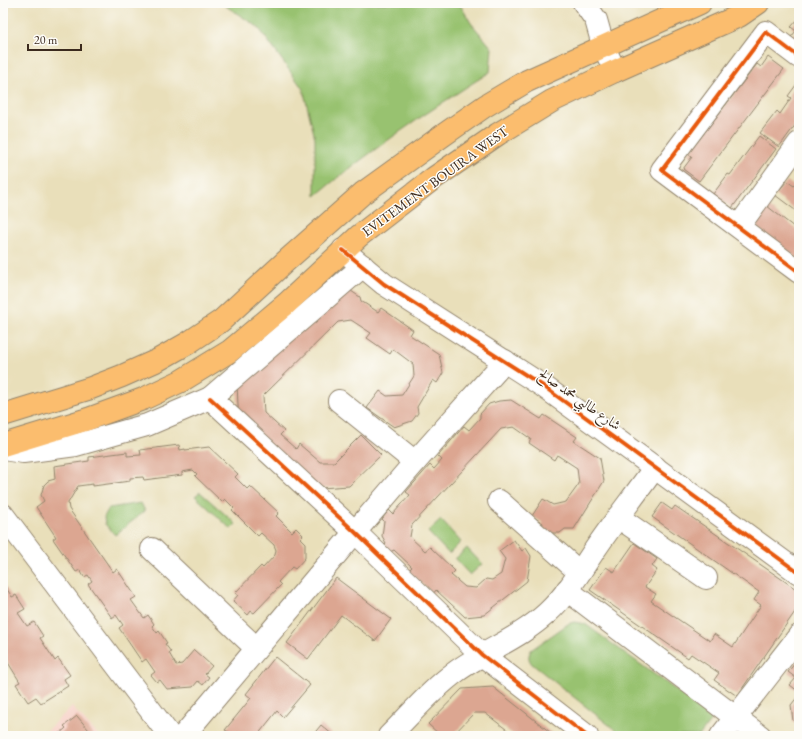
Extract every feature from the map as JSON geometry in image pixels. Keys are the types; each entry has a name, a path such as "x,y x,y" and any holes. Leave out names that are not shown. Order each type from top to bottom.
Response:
{"highway":[{"path":"3,415 91,388 122,376 158,360 188,343 221,321 363,194 484,106 527,81 603,45 700,3"},
{"name":"EVITEMENT BOUIRA WEST","path":"3,445 88,419 143,399 181,381 230,351 286,304 359,236 434,178 498,134 552,101 614,70 739,16 758,3"}],"street":[{"path":"584,3 596,20 603,45 614,70"},
{"path":"799,57 766,32 662,170 799,272"},
{"path":"739,226 799,143"},
{"name":"شارع طالبي محمد صالح","path":"343,250 384,284 543,386 656,467 799,573"},
{"path":"3,449 23,452 76,445 147,426 210,398 364,266"},
{"path":"183,736 415,462 505,361"},
{"path":"210,398 355,532 482,655 587,736"},
{"path":"339,401 415,462"},
{"path":"389,736 430,694 457,671 482,655 518,636 547,613 567,590 656,467"},
{"path":"499,501 579,572"},
{"path":"3,515 170,736"},
{"path":"618,518 706,578"},
{"path":"152,548 256,648"},
{"path":"567,590 760,736"},
{"path":"721,736 799,636"}],"shaded area":[{"path":"72,707 99,736 40,736"}],"green space":[{"path":"221,3 459,3 471,23 492,48 490,72 401,131 315,196 315,138 303,89 258,27"},
{"path":"200,492 236,524 231,529 195,496"},
{"path":"141,503 145,511 115,535 105,524 104,517 109,508"},
{"path":"441,520 461,542 449,554 428,532"},
{"path":"467,548 482,564 470,575 455,559"},
{"path":"574,622 585,624 709,714 711,720 699,736 623,736 532,664 529,657 531,650 568,624"}],"building":[{"path":"799,18 799,43 791,37 796,31 791,27"},
{"path":"768,57 784,69 699,181 683,169 692,157 688,154 757,64 761,67"},
{"path":"799,81 799,120 779,147 760,133 777,111 780,114 791,98 788,96"},
{"path":"759,136 776,149 732,208 713,194 728,174 730,175"},
{"path":"799,180 799,213 775,195 787,181 794,186"},
{"path":"767,206 799,231 799,260 753,225"},
{"path":"351,291 360,297 361,301 378,312 381,308 413,330 410,335 439,354 443,373 437,383 433,380 417,407 418,413 412,421 394,427 367,408 380,391 387,396 402,395 414,376 413,364 393,349 390,354 367,338 371,333 351,320 338,322 263,396 264,413 284,431 280,435 296,449 299,444 320,462 334,462 361,435 381,455 349,486 307,489 239,427 237,383 328,296"},
{"path":"511,400 541,419 544,415 577,437 574,441 600,458 604,481 574,529 565,529 560,533 551,533 541,527 543,523 532,516 543,499 553,505 566,502 579,484 577,468 557,455 554,460 529,443 531,439 514,427 501,429 412,525 410,537 425,551 430,547 455,571 451,575 465,587 476,588 486,579 492,580 501,574 505,559 499,551 514,540 522,551 526,548 531,556 527,581 484,615 465,617 436,590 433,594 408,571 412,567 394,550 390,552 384,545 386,543 382,536 384,521 382,519 389,510 393,514 410,495 406,492 430,465 434,469 442,460 438,456 464,426 469,430 480,418 480,414 489,404"},
{"path":"179,445 180,450 209,447 238,474 235,477 247,489 250,486 279,513 276,516 292,532 296,528 303,535 300,538 305,543 305,558 295,569 292,567 278,582 281,585 254,613 251,611 248,615 233,601 238,595 235,593 261,566 263,568 275,555 276,550 274,545 261,533 258,536 232,510 234,508 225,499 222,502 195,476 197,474 193,470 182,472 182,475 144,480 143,477 130,478 130,481 93,486 93,484 78,486 68,503 69,509 113,572 117,569 136,597 131,600 144,618 148,615 154,624 152,626 157,633 159,631 167,643 165,644 171,652 169,653 176,665 182,664 194,650 212,666 205,674 209,677 203,685 198,681 193,687 167,689 160,680 157,682 151,675 155,672 146,659 142,662 119,628 123,625 116,615 112,618 88,584 92,581 88,575 84,577 80,570 76,572 53,539 56,537 36,507 44,501 41,495 44,485 48,481 55,479 54,466 89,461 89,457 127,452 127,456 141,455 140,450"},
{"path":"662,503 672,510 675,506 799,591 796,596 799,598 799,606 737,696 714,680 719,673 691,654 688,658 590,590 606,567 614,572 634,543 657,559 652,566 657,570 645,587 656,594 651,601 710,641 714,634 733,647 761,605 754,600 759,592 652,517"},
{"path":"336,578 391,619 375,641 341,615 308,659 287,643"},
{"path":"3,583 12,597 16,595 25,609 18,613 27,626 34,622 43,636 40,638 55,661 58,658 70,675 64,679 68,686 41,703 36,697 28,702 16,684 20,682 7,661 3,663"},
{"path":"275,657 310,685 283,717 277,711 257,736 227,736 230,733 225,730 251,698 246,694"},
{"path":"799,658 799,692 790,685 796,678 788,672"},
{"path":"493,687 555,736 515,736 485,713 474,713 452,736 441,736 428,724 462,689"},
{"path":"799,695 799,726 793,721 791,705"},
{"path":"77,716 94,736 57,736 66,728 64,726"},
{"path":"321,725 334,736 312,736"}],"cycle path":[{"path":"799,57 766,32 662,170 799,272"},
{"path":"343,250 384,284 543,386 799,573"},
{"path":"210,398 355,532 482,655 587,736"}]}
